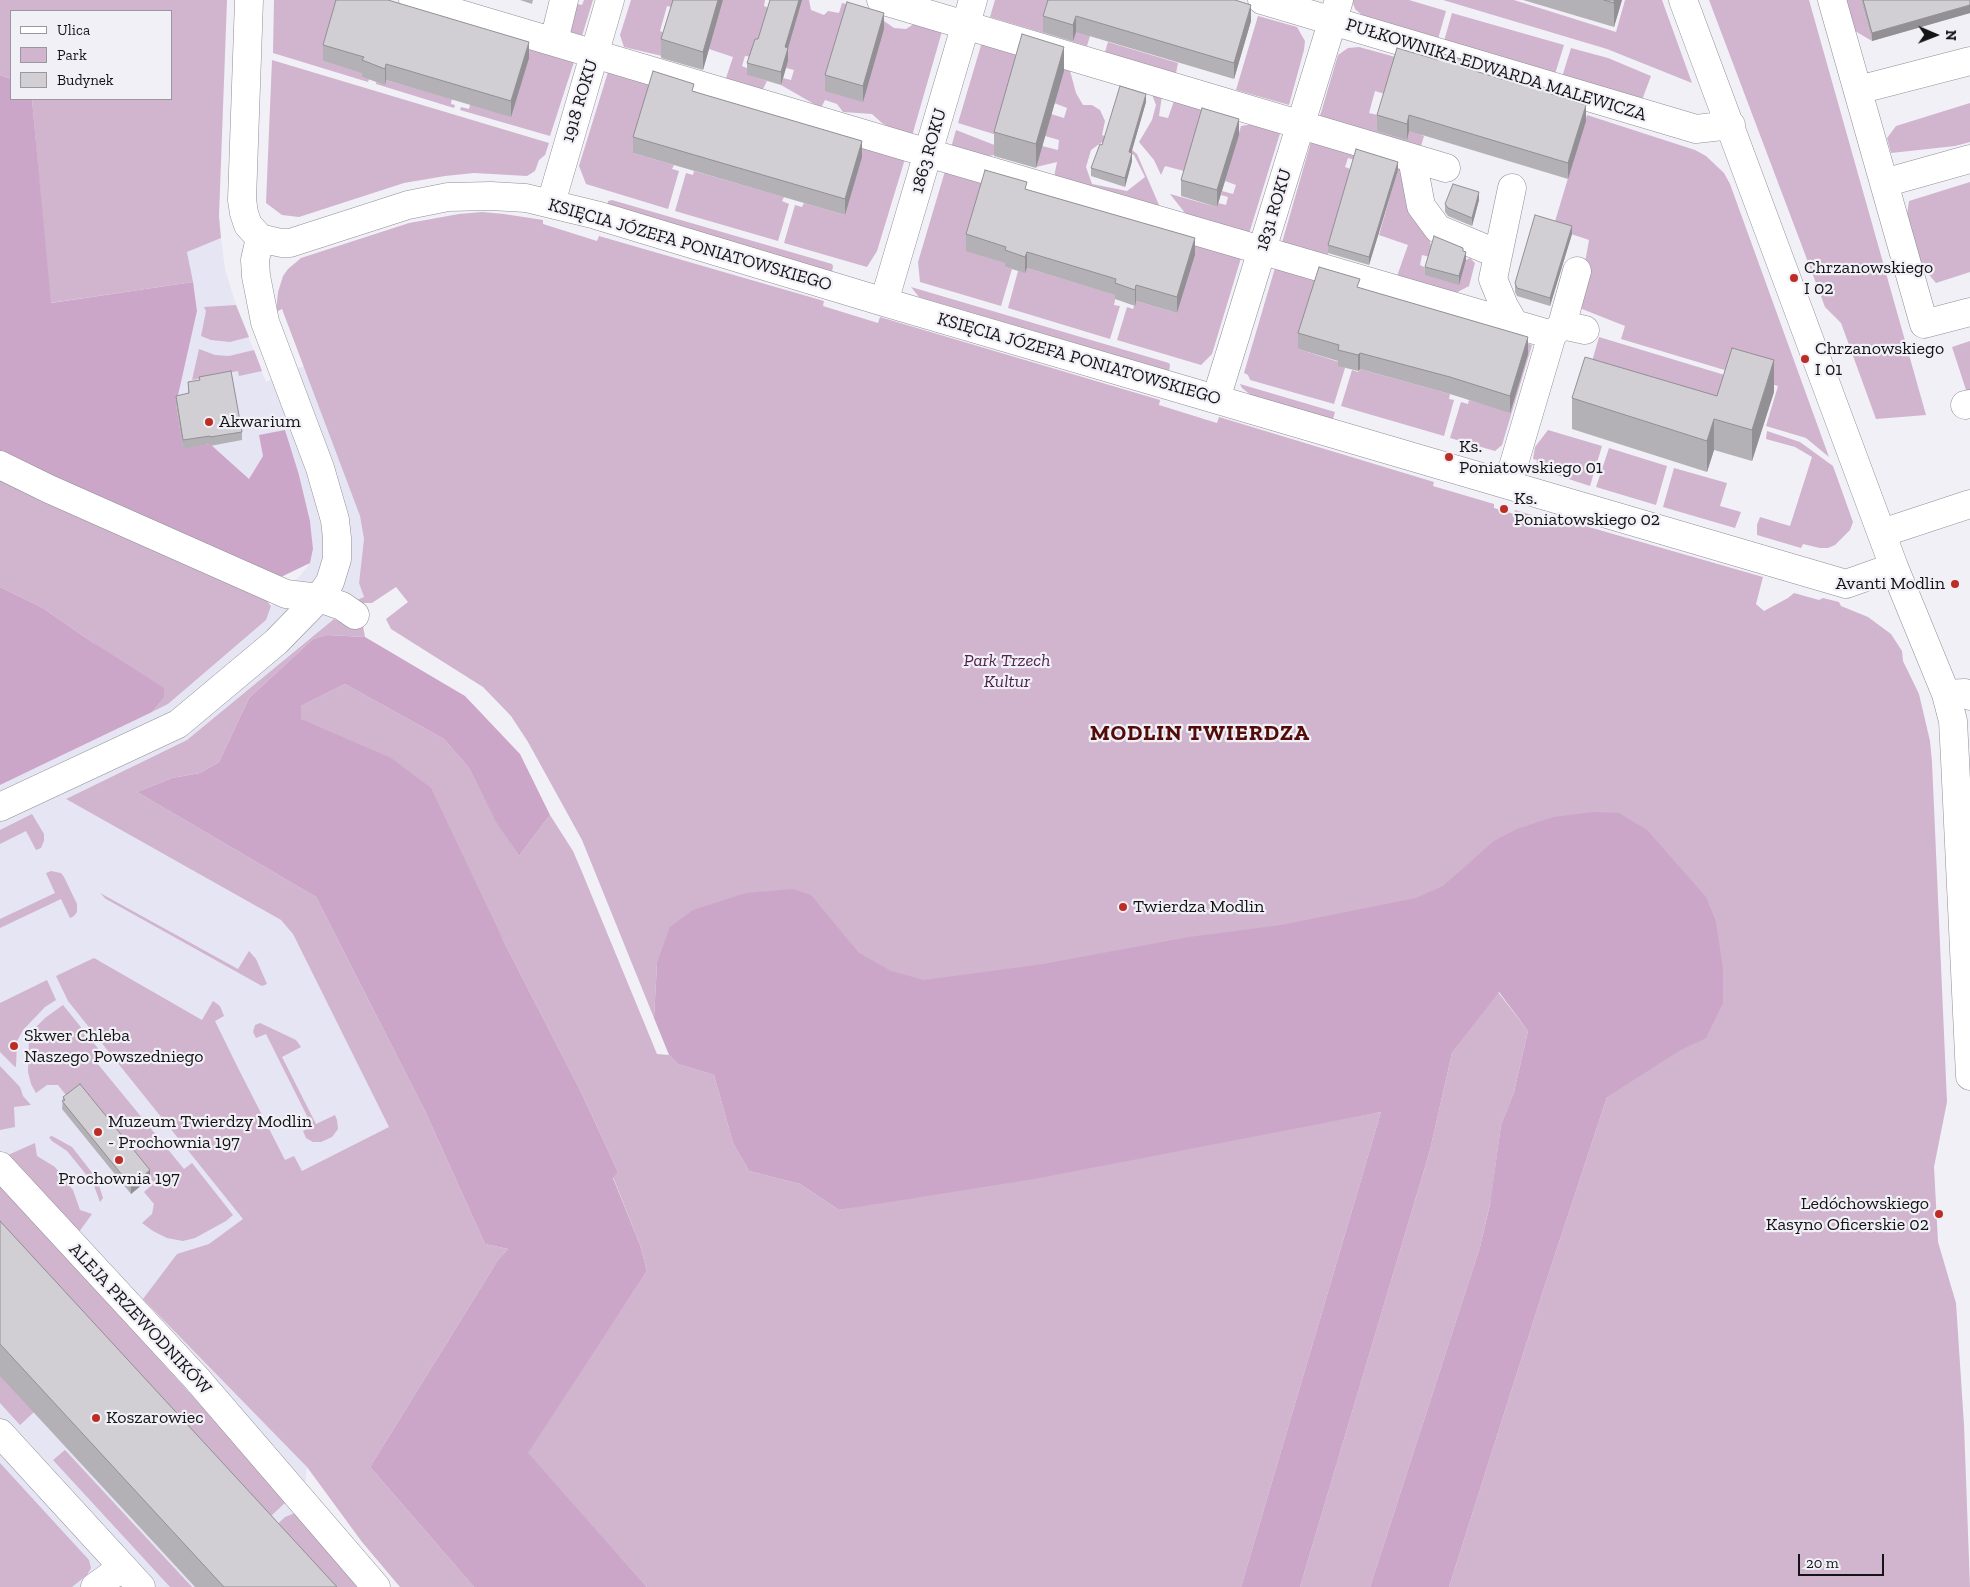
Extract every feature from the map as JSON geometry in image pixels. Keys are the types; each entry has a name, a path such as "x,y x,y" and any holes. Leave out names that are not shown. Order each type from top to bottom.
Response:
{"street":[{"path":"0,807 178,724 276,642 319,598 330,582 336,559 337,538 335,520 320,468 265,322 256,276 255,260 260,238 248,225 242,200 248,0"},
{"path":"413,0 928,153 1514,323 1566,330"},
{"path":"554,41 564,0"},
{"name":"1918 ROKU","path":"551,203 610,0"},
{"path":"880,0 970,12 1301,124 1446,168"},
{"name":"PUŁKOWNIKA EDWARDA MALEWICZA","path":"1262,0 1336,11 1696,129 1730,125"},
{"path":"1683,0 1894,566 1958,695 1953,730 1967,929 1970,1076"},
{"path":"1832,0 1924,324 1970,312"},
{"name":"1831 ROKU","path":"1216,400 1336,11"},
{"name":"1863 ROKU","path":"884,302 970,12"},
{"path":"1858,90 1970,61"},
{"path":"1412,158 1421,206 1438,229 1495,266"},
{"path":"1884,183 1970,159"},
{"path":"1512,188 1495,266 1504,306 1514,323"},
{"name":"KSIĘCIA JÓZEFA PONIATOWSKIEGO","path":"260,238 275,243 290,243 408,205 448,197 491,196 526,198 551,203 1846,584 1894,566"},
{"path":"1450,304 1468,298 1495,266"},
{"path":"1508,484 1566,330 1577,271"},
{"path":"0,465 286,594 319,598 342,606 355,615"},
{"path":"1882,533 1970,504"},
{"name":"ALEJA PRZEWODNIKÓW","path":"0,1166 197,1380 376,1587"},
{"path":"0,1433 141,1587"},
{"path":"95,1587 122,1567"}],"shaded area":[{"path":"0,75 10,79 10,100 32,100 51,303 193,282 197,311 176,404 183,448 210,444 249,479 263,456 259,435 285,430 299,475 310,521 313,549 310,563 281,577 0,453"},
{"path":"221,238 225,269 236,305 266,382 304,366 360,516 364,539 359,583 364,597 349,625 334,619 187,740 66,799 281,920 293,934 450,1248 307,1467 303,1502 362,1587 0,1587 0,785 168,704 266,620 271,606 310,563 313,550 310,521 299,475 263,456 249,480 210,446 183,449 175,404 197,311 187,252"},
{"path":"0,587 43,608 164,688 164,698 152,712 0,785"},
{"path":"328,635 365,637 465,696 520,754 550,815 519,856 496,822 469,768 444,739 345,684 301,706 301,719 391,758 431,788 503,940 581,1092 618,1172 613,1178 640,1245 647,1271 528,1453 647,1587 474,1587 370,1467 498,1260 508,1249 485,1244 425,1111 316,897 137,792 172,778 200,773 219,762 249,698 313,639"},
{"path":"1594,812 1619,813 1647,830 1706,897 1716,922 1723,969 1723,1003 1706,1038 1679,1051 1607,1097 1449,1587 1370,1587 1480,1247 1490,1204 1501,1125 1514,1092 1528,1031 1499,992 1452,1053 1430,1150 1300,1587 1241,1587 1381,1112 1034,1179 839,1210 800,1184 749,1171 733,1143 714,1075 678,1064 669,1055 654,1018 657,963 670,927 693,910 746,893 793,889 811,895 859,953 891,971 924,980 1043,964 1189,937 1281,925 1416,898 1443,886 1494,841 1517,829 1553,817"}],"green space":[{"path":"0,0 227,0 219,216 221,238 187,252 193,282 50,303 32,100 172,100 172,10 10,10 10,79 0,75"},
{"path":"274,0 368,0 323,61 364,73 362,77 369,79 368,82 273,53"},
{"path":"584,0 593,0 581,39 568,35 577,4 582,5"},
{"path":"631,0 678,0 676,8 667,6 660,31 668,34 662,56 624,47 620,35"},
{"path":"723,0 765,0 764,6 771,9 802,0 809,0 811,10 824,15 828,11 839,13 842,3 867,9 894,28 906,29 920,20 943,28 912,136 897,132 872,114 843,112 837,104 825,100 821,108 781,85 783,78 791,80 794,70 786,68 788,61 745,56 742,66 749,69 748,75 767,81 761,93 725,81 733,57 709,49"},
{"path":"995,0 1052,0 1090,36 1087,46 990,17"},
{"path":"1352,0 1409,0 1446,11 1438,39 1363,16 1355,9"},
{"path":"1443,0 1514,0 1616,32 1625,0 1662,0 1692,83 1607,49"},
{"path":"1709,0 1809,0 1926,415 1876,419 1841,323 1825,307"},
{"path":"1842,0 1861,0 1872,41 1850,28"},
{"path":"1452,13 1564,45 1555,74 1444,41"},
{"path":"1258,16 1297,27 1305,41 1289,105 1236,90"},
{"path":"487,35 574,62 550,136 460,110 461,107 469,109"},
{"path":"982,42 1069,67 1076,93 1083,105 1092,105 1100,110 1105,121 1102,135 1126,145 1137,154 1159,205 1151,207 1054,177 1057,162 1036,167 1042,146 1058,150 1059,140 1045,136 1051,114 1064,118 1067,108 1054,103 1064,69 1023,57 1000,136 958,123","holes":["1102,142 1134,155 1145,177 1127,191 1092,184 1086,167 1091,150"]},
{"path":"1108,42 1178,63 1176,73 1105,52"},
{"path":"1359,47 1399,58 1388,95 1375,91 1369,113 1382,116 1424,136 1421,146 1320,116 1338,55 1348,48"},
{"path":"1571,48 1608,58 1651,76 1642,100 1562,77"},
{"path":"272,60 549,143 545,155 539,160 535,171 527,176 474,173 445,176 404,183 299,217 282,215 266,203"},
{"path":"608,72 698,98 633,153 674,165 672,169 679,171 668,209 586,184 579,166"},
{"path":"386,80 452,99 451,104 455,105 454,108 376,84 376,82 385,84"},
{"path":"1151,92 1162,96 1159,116 1168,118 1174,101 1224,117 1188,172 1165,166 1161,175 1154,160 1139,142 1152,120 1156,105"},
{"path":"1970,103 1970,142 1955,146 1891,153 1887,138 1896,126"},
{"path":"1587,115 1695,150 1706,156 1724,173 1730,184 1829,457 1806,438 1766,426 1778,386 1621,339 1625,326 1577,307 1589,240 1553,228"},
{"path":"1265,122 1282,127 1248,237 1200,221 1185,213 1170,194 1217,207 1218,203 1226,205 1228,197 1221,195 1222,191 1233,194 1236,185 1225,181 1241,126"},
{"path":"956,130 997,146 994,155 977,158 950,151"},
{"path":"820,134 905,159 877,251 867,267 784,243 795,205 802,207 804,203 845,215"},
{"path":"1313,135 1401,166 1427,229 1432,250 1430,257 1422,255 1420,265 1459,284 1466,260 1470,258 1475,263 1469,286 1450,296 1396,279 1408,245 1379,235 1398,169 1357,156 1355,160 1348,158 1345,167 1353,170 1326,260 1281,246"},
{"path":"694,171 784,197 782,201 789,204 778,241 675,211 686,173 693,175"},
{"path":"945,171 1030,196 966,250 1006,263 1005,267 1012,269 1001,306 920,282 918,262"},
{"path":"1970,182 1970,272 1936,283 1915,258 1905,229 1909,201"},
{"path":"612,200 832,264 832,272 607,207 608,201"},
{"name":"Park Trzech Kultur","path":"482,212 543,220 543,224 597,241 599,236 824,301 823,306 878,323 880,317 1160,400 1159,405 1217,423 1219,417 1434,482 1433,486 1494,504 1494,508 1514,514 1515,510 1559,523 1561,519 1763,577 1756,604 1764,611 1794,593 1819,600 1823,598 1839,602 1841,606 1868,617 1891,634 1902,651 1903,661 1919,694 1930,741 1932,762 1947,1102 1934,1167 1938,1242 1956,1303 1964,1425 1970,1587 1449,1587 1607,1097 1440,898 881,1000 657,963 654,1018 582,840 528,742 511,716 483,687 391,629 386,619 408,602 396,587 372,603 361,603 357,600 364,597 359,583 364,539 360,516 282,309 276,312 278,292 283,276 301,258 409,223"},
{"path":"1153,232 1241,258 1212,354 1201,365 1117,340 1127,307 1133,309 1136,301 1177,313 1195,255"},
{"path":"1027,268 1116,295 1114,305 1120,306 1110,339 1008,308 1018,271 1025,272"},
{"path":"1275,268 1364,295 1298,349 1339,362 1345,368 1334,404 1250,380 1248,375 1244,373"},
{"path":"911,287 1169,363 1169,371 919,297"},
{"path":"236,305 249,337 230,342 211,340 201,336 206,311 204,307"},
{"path":"1486,330 1532,345 1502,445 1495,451 1450,438 1461,402 1468,404 1469,400 1510,412"},
{"path":"1599,337 1728,376 1713,424 1585,386"},
{"path":"1970,341 1970,395 1968,396 1952,347"},
{"path":"199,349 215,355 229,356 254,350 262,371 239,376 238,371 192,380"},
{"path":"1360,369 1450,394 1449,399 1454,400 1444,436 1341,406 1352,370 1358,372"},
{"path":"1240,384 1335,412 1333,419 1252,396"},
{"path":"1548,430 1602,446 1590,486 1538,469 1536,466 1537,460 1533,459 1535,447"},
{"path":"1767,431 1800,442 1833,466 1853,522 1850,530 1835,545 1828,548 1820,548 1803,544 1801,548 1757,535 1757,525 1760,517 1790,526 1812,457 1795,447 1766,439"},
{"path":"1609,448 1667,466 1656,505 1596,487"},
{"path":"1674,468 1727,483 1720,506 1741,512 1735,528 1663,507"},
{"path":"0,475 262,594 271,606 266,620 168,704 152,712 164,698 92,642 43,608 0,587"},
{"path":"334,619 356,628 363,626 365,637 329,635 313,639 249,698 219,762 200,773 172,778 137,792 316,897 425,1111 485,1244 508,1249 498,1260 370,1467 474,1587 400,1587 362,1542 307,1467 143,1299 177,1254 209,1244 243,1219 68,1001 56,976 94,958 202,1020 213,1001 220,1006 224,1016 215,1021 238,1068 285,1160 294,1156 302,1171 389,1127 293,934 281,920 66,799 187,740"},
{"path":"345,684 444,739 469,768 496,821 519,856 550,815 573,851 657,1054 669,1055 678,1064 714,1075 733,1143 749,1171 800,1184 839,1210 1381,1112 1241,1587 647,1587 527,1453 647,1271 640,1245 613,1177 618,1172 581,1092 503,940 301,719 301,706"},
{"path":"32,814 44,834 41,848 36,850 26,831 0,844 0,830"},
{"path":"51,871 61,873 64,877 77,904 77,912 74,916 70,918 61,899 0,928 0,919 55,893 46,873"},
{"path":"100,893 238,969 249,951 256,959 267,984 262,986 106,899"},
{"path":"47,980 56,1000 45,1007 23,1030 17,1041 16,1067 0,1052 0,1003"},
{"path":"1498,992 1528,1031 1514,1092 1501,1125 1491,1199 1480,1247 1370,1587 1300,1587 1430,1150 1452,1053"},
{"path":"63,1005 105,1057 97,1063 184,1169 192,1163 233,1215 226,1221 195,1238 183,1241 167,1238 153,1231 142,1223 152,1214 154,1204 144,1192 154,1183 80,1093 70,1100 58,1085 47,1085 36,1093 28,1072 29,1039 33,1030 45,1018"},
{"path":"260,1023 296,1040 301,1047 282,1057 316,1124 335,1115 338,1129 332,1137 321,1142 313,1142 306,1138 303,1131 312,1126 266,1034 256,1038 253,1032 255,1025"},
{"path":"0,1066 20,1087 23,1096 31,1105 14,1107 15,1127 0,1130"},
{"path":"52,1136 72,1147 97,1179 103,1198 100,1202 93,1183 67,1151 52,1141 49,1137"},
{"path":"35,1143 37,1156 55,1167 73,1190 80,1210 92,1214 79,1232 8,1155"},
{"path":"0,1183 287,1501 256,1530 0,1252"},
{"path":"0,1375 34,1412 20,1425 0,1403"},
{"path":"65,1450 192,1587 170,1587 53,1460"},
{"path":"0,1463 89,1560 91,1568 87,1575 72,1587 0,1587"},
{"path":"295,1513 362,1587 308,1587 263,1538 285,1517"}],"building":[{"path":"336,0 388,0 529,42 511,101 386,64 385,69 362,60 364,57 323,45"},
{"path":"673,0 718,0 703,52 661,39"},
{"path":"770,0 799,0 785,47 788,48 781,72 747,63 755,39 758,39"},
{"path":"1048,0 1235,0 1251,5 1234,63 1076,16 1073,25 1043,16"},
{"path":"1863,0 1970,0 1970,5 1872,33"},
{"path":"847,2 884,13 863,86 825,75"},
{"path":"1022,34 1064,47 1036,144 994,132"},
{"path":"1397,48 1438,60 1440,53 1461,59 1459,66 1524,86 1526,82 1546,88 1545,92 1586,105 1568,163 1409,115 1407,124 1377,115"},
{"path":"653,71 694,84 692,91 862,141 845,199 633,137"},
{"path":"1120,86 1146,94 1129,152 1132,153 1125,178 1091,168 1100,144 1102,145"},
{"path":"1202,108 1239,119 1217,190 1181,180"},
{"path":"1356,149 1398,162 1369,257 1328,245"},
{"path":"985,170 1027,182 1025,189 1195,238 1177,297 1136,285 1135,290 1115,283 1116,279 1027,252 1025,257 1005,250 1006,247 966,234"},
{"path":"1453,184 1479,192 1472,218 1448,208 1445,204"},
{"path":"1535,215 1572,226 1550,298 1517,288 1515,283"},
{"path":"1434,236 1463,248 1463,251 1466,252 1459,276 1425,267"},
{"path":"1319,267 1360,279 1357,287 1528,337 1510,396 1450,377 1360,353 1358,355 1338,350 1339,345 1298,333"},
{"path":"1732,348 1774,360 1752,430 1714,419 1707,441 1572,398 1585,357 1717,396"},
{"name":"Akwarium","path":"231,371 242,432 183,440 176,396 189,393 188,382 200,380 199,377"},
{"name":"Prochownia 197","path":"80,1084 150,1170 131,1186 62,1101 65,1100 63,1097"},
{"name":"Koszarowiec","path":"0,1221 337,1587 224,1587 0,1344"}],"place":[{"name":"Chrzanowskiego I 02","path":"1794,278"},
{"name":"Chrzanowskiego I 01","path":"1805,359"},
{"name":"Akwarium","path":"209,422"},
{"name":"Ks. Poniatowskiego 01","path":"1449,457"},
{"name":"Ks. Poniatowskiego 02","path":"1504,509"},
{"name":"Avanti Modlin","path":"1955,584"},
{"name":"Twierdza Modlin","path":"1123,907"},
{"name":"Skwer Chleba Naszego Powszedniego","path":"14,1046"},
{"name":"Muzeum Twierdzy Modlin - Prochownia 197","path":"98,1132"},
{"name":"Prochownia 197","path":"119,1160"},
{"name":"Ledóchowskiego Kasyno Oficerskie 02","path":"1939,1214"},
{"name":"Koszarowiec","path":"96,1418"}],"district":[{"name":"MODLIN TWIERDZA","path":"1200,734"}]}
